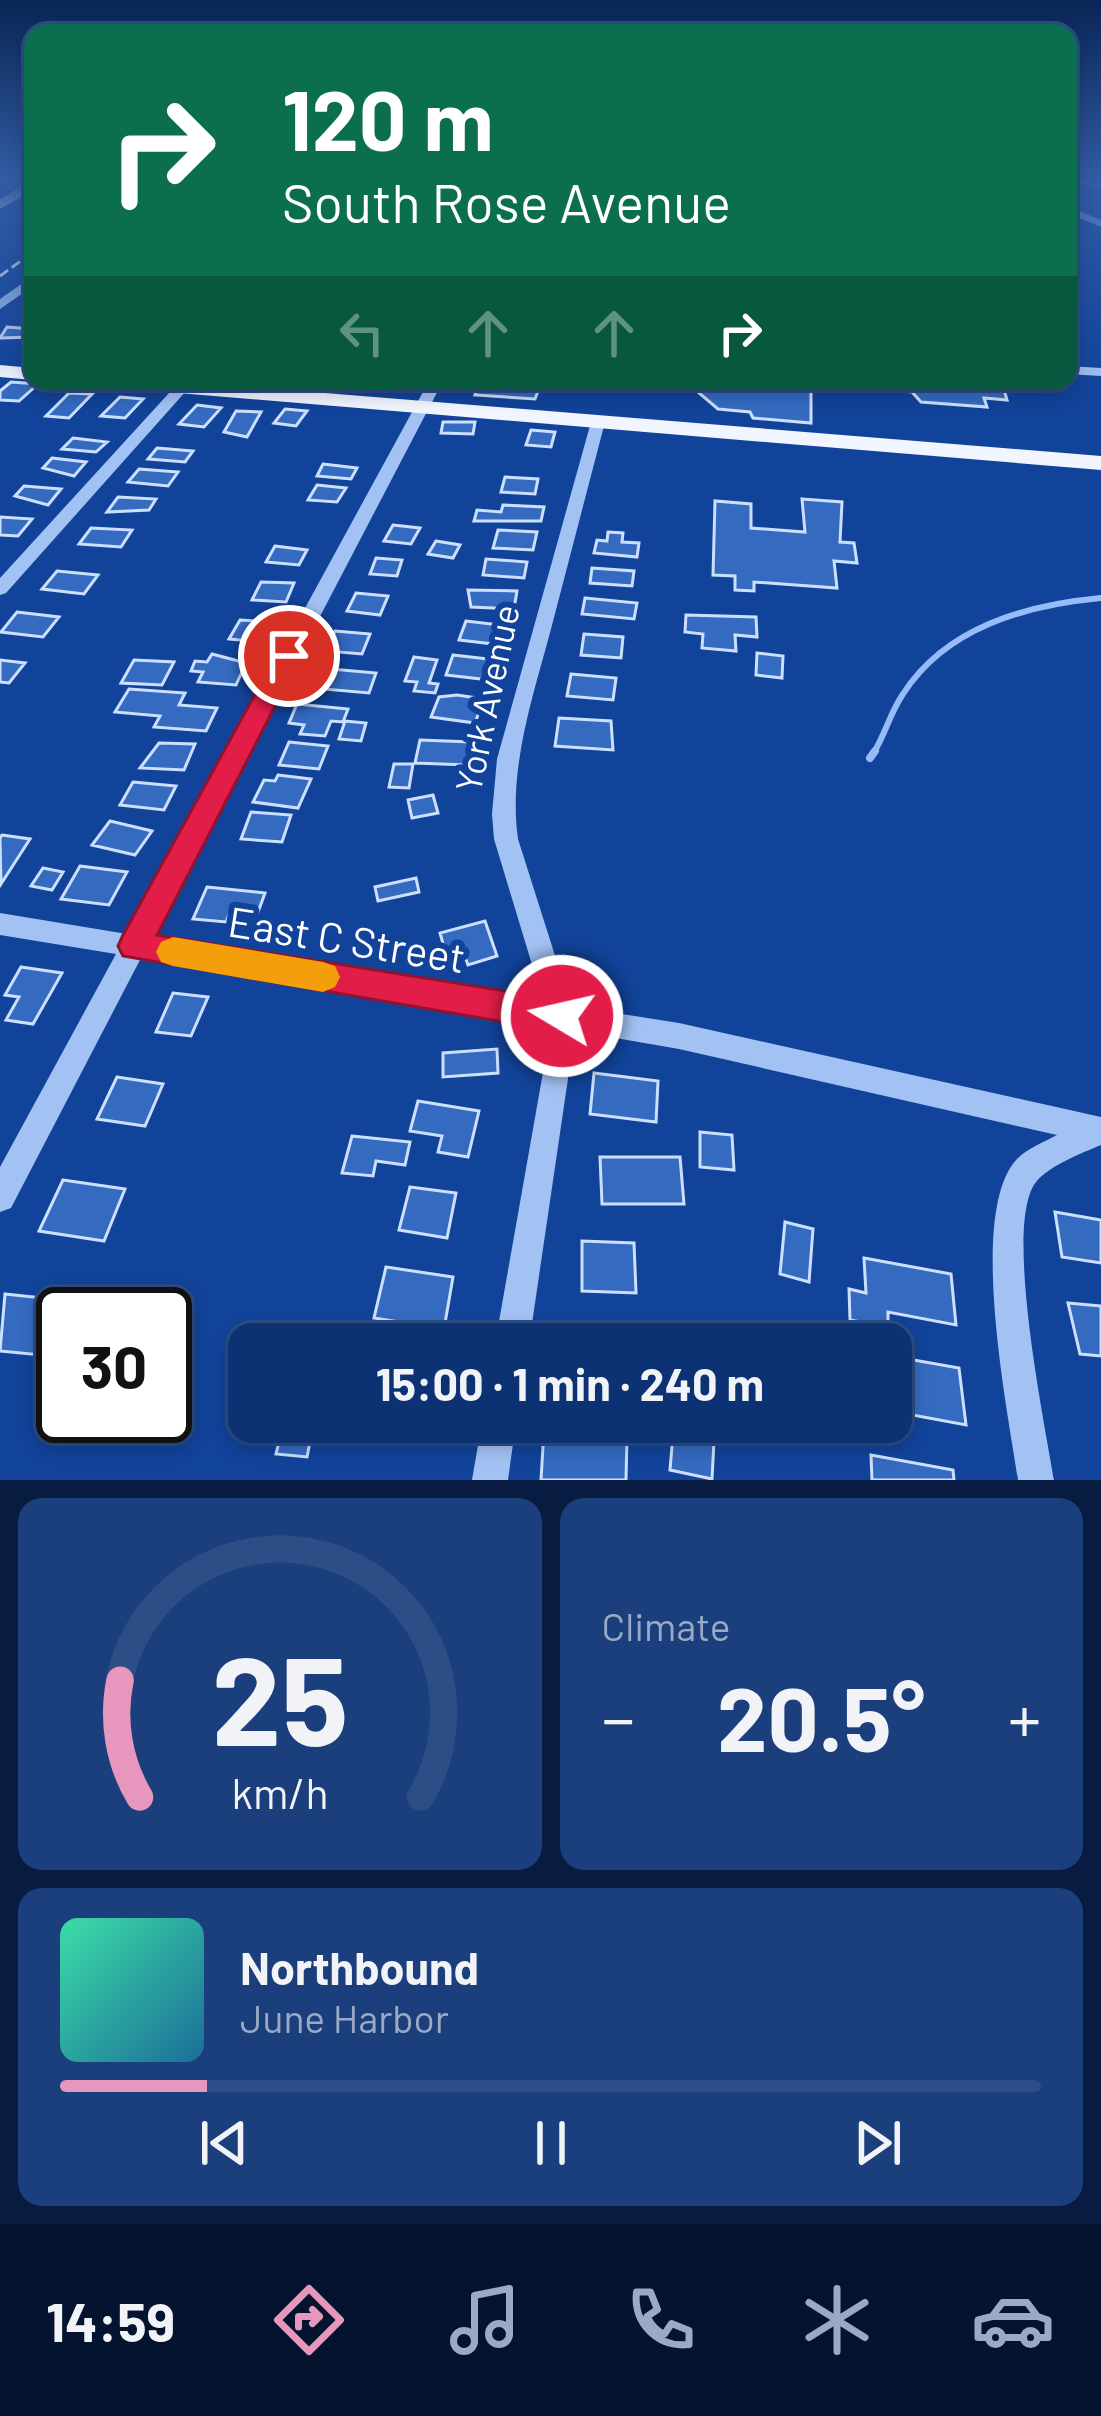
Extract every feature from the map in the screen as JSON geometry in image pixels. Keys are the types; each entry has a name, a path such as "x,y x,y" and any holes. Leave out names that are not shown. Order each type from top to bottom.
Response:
{"main road":[{"path":"237,390 1101,463"}],"street":[{"path":"0,589 180,390"},
{"path":"0,1197 431,390"},
{"name":"York Avenue","path":"515,1323 562,1016 506,838 503,814 518,718 598,422"},
{"name":"East C Street","path":"0,924 679,1036 1099,1131"},
{"path":"1036,1480 1010,1282 1007,1240 1014,1189 1042,1160 1099,1131"},
{"path":"490,1480 496,1443"}],"building":[{"path":"7,327 24,328 24,337 0,338"},
{"path":"11,382 24,383 24,390 31,390 19,401 0,400 0,391"},
{"path":"477,390 538,390 535,399 475,395"},
{"path":"811,390 811,423 753,418 750,412 718,409 699,393"},
{"path":"895,390 1004,390 1007,400 984,398 987,407 921,402 912,392"},
{"path":"69,393 92,394 69,418 46,416"},
{"path":"120,397 143,399 125,418 101,416"},
{"path":"197,405 221,408 204,427 179,424"},
{"path":"285,409 307,411 296,426 274,423"},
{"path":"236,411 261,412 247,437 224,432"},
{"path":"443,422 475,422 473,434 441,433"},
{"path":"531,430 555,432 551,447 526,445"},
{"path":"73,438 107,442 96,452 62,449"},
{"path":"157,448 193,451 185,462 148,459"},
{"path":"52,458 86,462 74,476 43,468"},
{"path":"323,464 357,468 351,479 317,476"},
{"path":"139,469 178,472 168,486 128,482"},
{"path":"505,477 538,479 535,494 501,492"},
{"path":"317,485 346,488 337,502 308,500"},
{"path":"24,486 61,489 48,505 15,496"},
{"path":"118,497 156,499 149,510 107,512"},
{"path":"802,499 842,502 840,542 854,543 857,563 834,561 837,588 754,582 754,591 735,590 735,576 713,575 715,501 751,504 751,528 805,532"},
{"path":"503,505 544,507 541,521 474,521 477,510 501,512"},
{"path":"0,517 32,519 18,536 0,535"},
{"path":"393,525 420,528 411,544 384,541"},
{"path":"91,528 132,530 121,547 79,544"},
{"path":"498,530 537,532 533,550 493,548"},
{"path":"608,532 623,533 622,542 639,543 637,557 594,553 597,540 607,541"},
{"path":"436,541 460,545 453,558 428,554"},
{"path":"275,546 307,550 299,565 266,562"},
{"path":"376,558 402,560 397,576 370,574"},
{"path":"486,559 527,562 524,578 483,575"},
{"path":"592,568 634,571 632,586 590,583"},
{"path":"57,571 98,575 84,594 42,589"},
{"path":"261,582 294,583 286,602 252,600"},
{"path":"468,590 517,591 514,609 471,607"},
{"path":"356,593 388,596 380,615 347,611"},
{"path":"585,598 637,603 634,619 582,614"},
{"path":"17,612 59,617 43,637 1,632"},
{"path":"686,615 756,617 757,637 735,635 736,651 702,648 703,634 685,632"},
{"path":"240,620 271,622 261,642 229,639"},
{"path":"466,621 508,626 502,645 459,640"},
{"path":"335,631 370,634 362,654 326,651"},
{"path":"584,634 623,637 621,658 581,655"},
{"path":"757,653 783,656 782,678 756,675"},
{"path":"212,654 246,663 236,685 198,682 203,672 191,671 195,661 207,662"},
{"path":"453,655 497,660 490,680 446,675"},
{"path":"414,657 437,660 429,683 438,684 435,693 414,691 417,682 405,681"},
{"path":"0,660 25,663 9,683 0,682"},
{"path":"134,660 174,662 162,685 121,683"},
{"path":"320,668 376,673 369,693 312,688"},
{"path":"571,674 616,678 613,700 567,696"},
{"path":"129,689 185,693 179,705 217,708 206,731 154,727 160,716 115,712"},
{"path":"439,697 484,699 475,723 431,717"},
{"path":"297,704 348,709 343,722 331,721 325,736 300,734 304,725 289,723"},
{"path":"559,718 611,721 613,750 555,746"},
{"path":"345,721 366,723 361,741 339,739"},
{"path":"420,740 471,742 467,765 415,763"},
{"path":"289,742 328,746 319,769 279,765"},
{"path":"159,743 195,744 184,770 140,768"},
{"path":"394,764 413,764 409,788 389,787"},
{"path":"278,775 311,779 298,808 253,802 264,780 275,781"},
{"path":"133,782 176,786 164,810 120,805"},
{"path":"433,795 438,813 412,818 408,800"},
{"path":"251,812 291,815 282,842 241,839"},
{"path":"110,821 152,831 135,855 92,845"},
{"path":"0,838 30,839 1,884"},
{"path":"80,866 127,872 109,905 61,899"},
{"path":"43,868 63,872 52,890 31,886"},
{"path":"416,878 419,892 378,901 375,887"},
{"path":"207,887 265,893 257,915 230,912 226,922 193,919"},
{"path":"485,921 497,956 468,965 464,954 447,958 440,933"},
{"path":"21,967 62,973 33,1024 6,1020 19,997 5,995"},
{"path":"173,993 208,997 191,1036 156,1032"},
{"path":"497,1049 498,1073 443,1077 443,1053"},
{"path":"594,1073 658,1081 656,1122 590,1114"},
{"path":"117,1077 163,1084 145,1126 97,1119"},
{"path":"418,1101 479,1111 468,1157 438,1152 442,1136 410,1131"},
{"path":"700,1132 732,1135 734,1170 700,1167"},
{"path":"352,1136 410,1142 405,1165 376,1161 373,1176 342,1173"},
{"path":"600,1157 680,1157 684,1204 602,1204"},
{"path":"63,1180 125,1189 104,1241 39,1231"},
{"path":"410,1187 456,1193 447,1238 399,1230"},
{"path":"1055,1212 1101,1220 1101,1263 1062,1257"},
{"path":"785,1222 813,1229 809,1282 780,1274"},
{"path":"582,1241 634,1243 636,1293 582,1291"},
{"path":"864,1258 951,1274 956,1325 888,1312 888,1323 850,1320 849,1289 866,1293"},
{"path":"386,1267 453,1277 445,1323 374,1318"},
{"path":"5,1294 36,1297 36,1355 0,1351"},
{"path":"1068,1303 1101,1306 1101,1356 1080,1354"},
{"path":"912,1360 959,1368 966,1425 912,1415"},
{"path":"279,1443 310,1443 307,1457 276,1454"},
{"path":"543,1443 627,1443 626,1480 541,1480"},
{"path":"672,1443 714,1443 712,1479 670,1470"},
{"path":"871,1455 953,1470 954,1480 872,1480"}],"waterway":[{"path":"873,753 903,694 921,671 965,636 1017,614 1101,598"},
{"path":"870,758 873,753"}],"railway":[{"path":"0,276 24,259"}],"slow traffic":[{"path":"173,952 323,977"}],"route":[{"path":"289,656 134,946 562,1016"}]}
